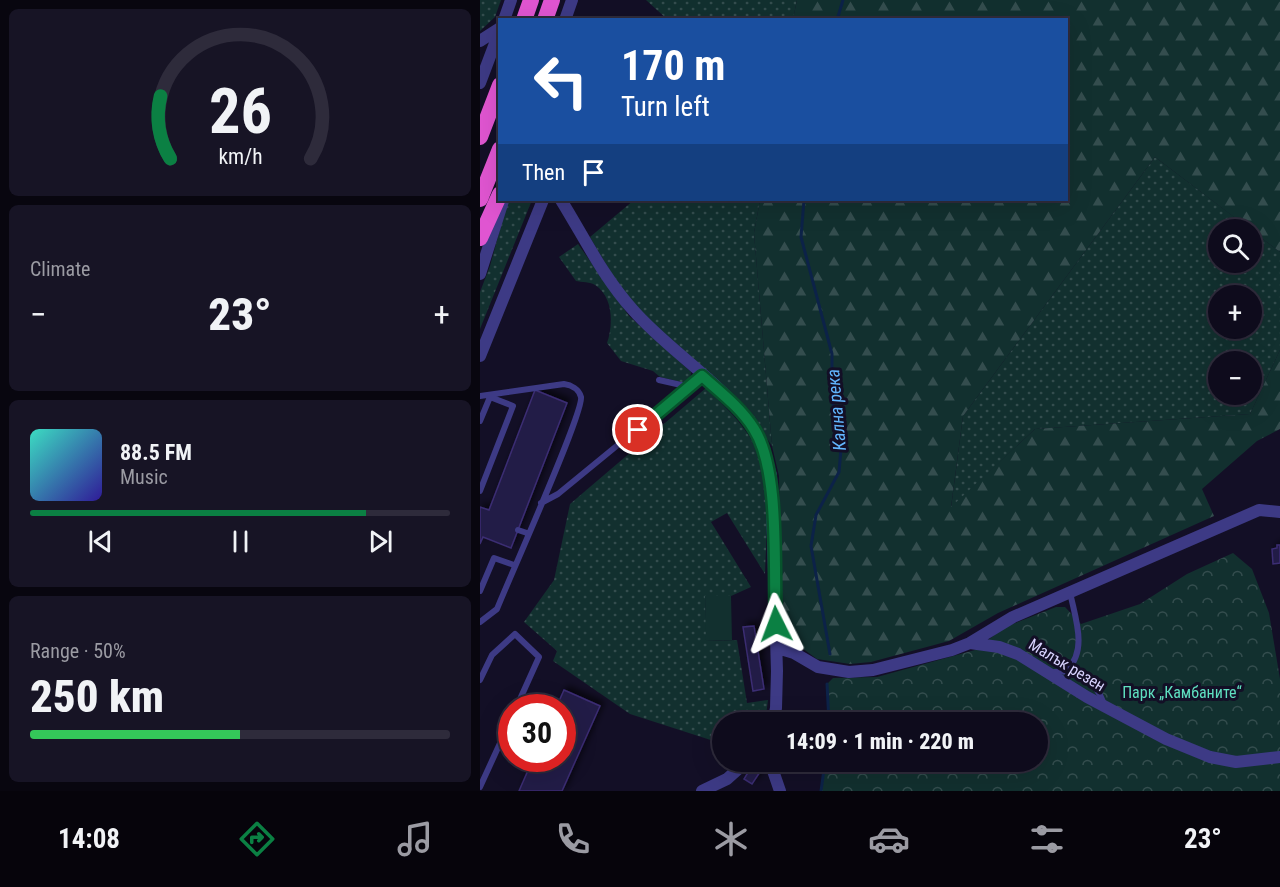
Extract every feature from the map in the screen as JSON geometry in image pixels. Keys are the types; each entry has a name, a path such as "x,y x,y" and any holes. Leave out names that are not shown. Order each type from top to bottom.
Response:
{"highway":[{"path":"525,18 531,0"},
{"path":"546,18 552,0"},
{"path":"480,137 498,90"},
{"path":"480,199 498,153"},
{"path":"480,238 498,198"}],"street":[{"path":"505,18 511,0"},
{"path":"566,18 572,0"},
{"path":"480,41 498,30"},
{"path":"480,83 498,34"},
{"path":"480,274 503,201"},
{"path":"480,356 543,201"},
{"path":"562,201 584,236 590,251 632,310 731,402 754,428 768,467 777,648 775,712"},
{"path":"777,648 794,653 806,662 831,670 873,670 970,643 1013,617 1259,510 1280,512"},
{"name":"Малък резен","path":"970,643 999,647 1018,654 1105,707 1209,757 1236,762 1280,757"},
{"path":"702,791 727,779 735,772"},
{"path":"773,772 780,791"}],"lane":[{"path":"541,503 558,494 702,376"},
{"path":"659,380 690,387"},
{"path":"480,396 564,384 576,388 581,396 573,425 497,609 480,622"},
{"path":"480,421 490,397 513,406 480,491"},
{"path":"518,530 528,533"},
{"path":"480,591 492,560 498,559 514,565"},
{"path":"1048,673 1066,670 1076,658 1079,646 1071,592"},
{"path":"480,680 492,655 515,634 539,657 522,694"},
{"path":"1066,670 1097,689 1105,707"},
{"path":"480,787 498,748"}],"green space":[{"path":"480,0 501,0 495,17 480,31"},
{"path":"646,0 797,0 793,18 666,18"},
{"path":"797,0 1280,0 1280,252 1262,238 1262,219 1237,219 1155,157 963,416 951,507 1035,429 1250,414 1254,405 1262,405 1262,388 1280,350 1280,429 1257,441 1202,489 1214,516 998,613 949,641 871,662 850,664 817,659 791,640 782,622 779,476 772,446 754,233 760,201 1068,201 1068,18 793,18"},
{"path":"1155,157 1237,219 1208,219 1208,273 1262,273 1262,238 1280,252 1280,350 1262,388 1262,351 1208,351 1208,405 1254,405 1250,414 1035,429 951,508 963,416"},
{"path":"508,201 532,201 480,329 480,292 490,266"},
{"path":"633,201 760,201 754,233 772,446 748,415 640,312 613,276 590,237"},
{"path":"578,244 629,316 691,372 690,384 660,377 653,371 621,361 607,343 611,320 606,297 593,284 576,281 559,257"},
{"path":"706,388 728,409 747,433 762,465 767,501 765,574 727,513 711,522 751,587 731,596 705,597 707,641 737,640 747,703 768,700 766,712 712,712 712,740 630,714 553,661 557,651 524,622 554,580 570,504"},
{"name":"Парк „Камбаните“","path":"1233,553 1252,569 1269,613 1280,679 1280,791 821,791 824,772 1048,772 1048,712 828,712 827,684 833,678 877,677 975,650 1005,627 1056,607 1065,607 1081,624 1140,604 1187,574"},
{"path":"705,596 731,596 732,640 706,641"}],"building":[{"path":"535,390 567,403 511,548 483,537 480,544 480,507 489,510"},
{"path":"1277,545 1280,545 1280,563 1273,564 1272,549 1277,548"},
{"path":"754,626 764,689 753,691 743,627"},
{"path":"576,695 600,706 576,760"},
{"path":"527,772 570,772 562,791 519,791"},
{"path":"748,772 760,772 752,784 744,779"}],"waterway":[{"name":"Кална река","path":"838,18 843,0"},
{"name":"Кална река","path":"804,201 801,237 832,354 832,398 841,449 839,472 816,515 811,546 830,654"},
{"name":"Кална река","path":"827,684 828,712"},
{"name":"Кална река","path":"821,791 824,772"}],"route":[{"path":"638,430 702,376 731,402 754,428 764,450 771,475 776,624"}]}
